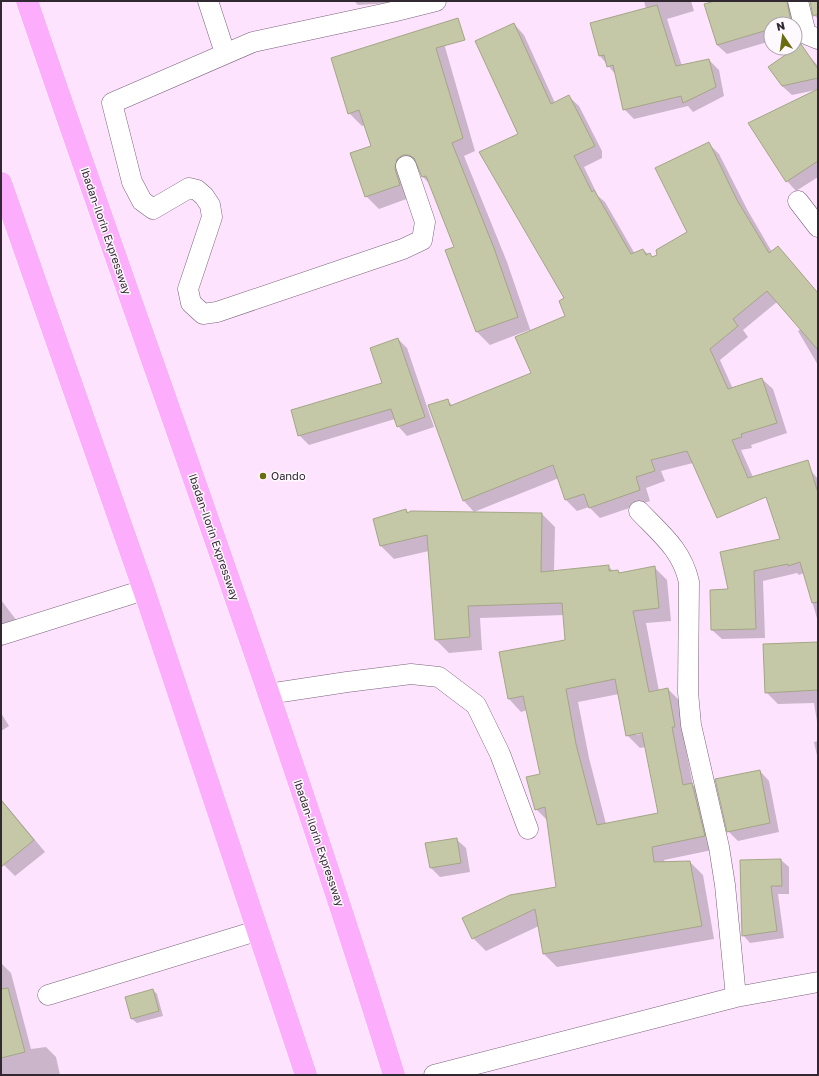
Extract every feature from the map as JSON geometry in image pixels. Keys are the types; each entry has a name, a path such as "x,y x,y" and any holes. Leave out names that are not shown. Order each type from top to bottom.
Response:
{"highway":[{"name":"Ibadan-Ilorin Expressway","path":"27,1 353,942 394,1075"},
{"path":"1,183 144,590 256,931 306,1075"}],"street":[{"path":"208,1 226,53"},
{"path":"406,166 425,222 422,240 403,249 232,307 217,312 203,314 191,303 188,288 212,218 210,205 204,196 197,190 189,188 153,209 142,201 132,182 112,103 253,42 436,1"},
{"path":"798,1 806,34 818,39"},
{"path":"798,201 818,227"},
{"path":"639,511 677,551 685,566 689,582 688,692 691,725 719,847 725,885 736,997"},
{"path":"1,635 144,590"},
{"path":"268,694 411,674 439,677 476,705 500,754 528,829"},
{"path":"48,995 256,931"},
{"path":"434,1075 736,997 818,982"}],"building":[{"path":"715,1 787,1 790,16 763,16 763,31 717,45 704,4"},
{"path":"810,1 818,1 818,14 813,16"},
{"path":"657,5 676,66 709,59 716,87 683,103 681,96 623,110 613,65 607,67 604,55 599,56 590,23"},
{"path":"458,18 465,40 436,48 463,138 452,143 494,248 518,317 476,332 445,250 454,247 426,176 422,177 414,158 409,155 403,155 397,159 395,169 400,185 365,197 350,153 371,146 359,110 348,114 331,58"},
{"path":"514,23 551,104 569,95 595,146 574,156 592,192 594,190 631,254 643,249 646,255 650,253 652,257 657,255 656,250 687,232 655,168 709,142 737,200 769,253 778,246 818,293 818,350 767,291 733,319 738,326 710,349 728,389 762,378 777,423 741,434 742,437 732,440 748,478 808,460 818,493 818,602 812,603 800,562 788,566 788,564 754,571 756,629 711,630 710,590 728,589 720,552 780,539 766,497 717,518 687,451 651,460 655,471 636,477 640,490 589,508 584,494 565,500 553,465 463,501 428,405 448,399 450,406 531,373 515,337 565,316 559,301 564,298 479,152 518,134 475,41"},
{"path":"803,47 818,69 818,78 782,86 768,67 784,56 803,56"},
{"path":"818,89 818,161 786,182 748,123"},
{"path":"398,338 425,417 397,427 391,409 298,436 291,410 382,383 370,348"},
{"path":"406,509 407,513 411,511 542,513 541,572 609,565 609,571 618,570 619,573 655,566 659,608 633,611 649,692 668,688 675,727 672,727 683,785 692,783 705,836 652,847 654,862 690,861 702,926 543,954 535,909 472,939 462,918 510,895 556,887 545,807 535,810 526,777 540,774 523,696 508,699 499,652 565,640 562,603 468,606 470,637 435,640 427,535 380,546 373,519","holes":["615,679 626,736 642,733 658,813 597,825 576,744 566,689"]},
{"path":"818,642 818,690 765,693 763,644"},
{"path":"760,770 770,823 727,832 715,779"},
{"path":"1,800 34,840 1,867"},
{"path":"457,838 461,863 430,868 425,843"},
{"path":"781,859 782,886 771,886 777,931 742,936 740,860"},
{"path":"8,988 25,1052 1,1058 1,989"},
{"path":"153,989 159,1011 131,1019 125,997"}],"place":[{"name":"Oando","path":"263,476"}]}
